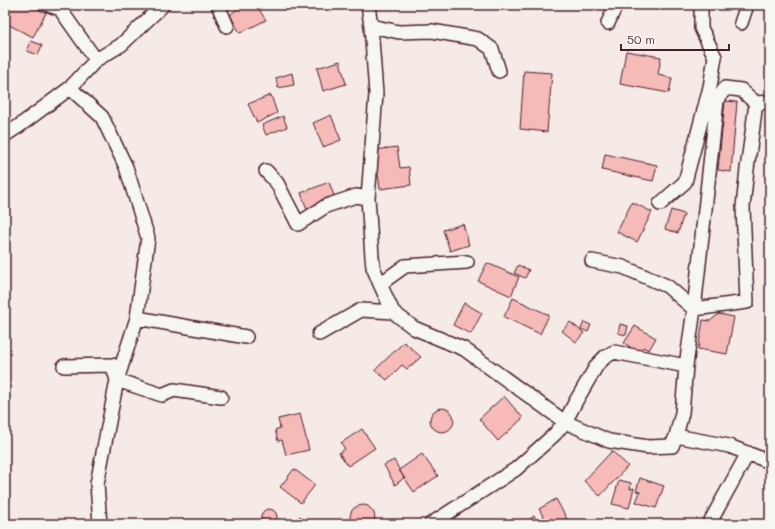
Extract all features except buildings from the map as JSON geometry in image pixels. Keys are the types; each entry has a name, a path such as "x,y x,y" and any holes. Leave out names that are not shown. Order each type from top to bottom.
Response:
{"street":[{"path":"49,5 60,10 96,60"},
{"path":"5,135 70,88 96,60 121,45 163,5"},
{"path":"218,5 227,26"},
{"path":"368,5 376,94 368,198 372,257 373,267 393,312 414,328 464,349 565,422 609,441 648,447 672,446 682,413 686,366 694,309 717,101 725,88 741,90 756,103 770,102"},
{"path":"608,24 616,5"},
{"path":"660,204 685,182 710,87 715,57 701,28 702,5"},
{"path":"741,23 747,5"},
{"path":"371,26 399,32 432,31 478,39 492,49 500,71"},
{"path":"70,88 102,118 126,167 148,238 137,318 117,380 97,484 100,524"},
{"path":"592,261 623,267 666,286 694,309 747,302 743,207 756,103"},
{"path":"266,172 277,183 298,224 326,206 356,196 368,198"},
{"path":"380,284 405,266 467,262"},
{"path":"319,334 361,310 393,312"},
{"path":"137,318 246,337"},
{"path":"431,524 516,469 555,434 565,422 597,365 605,357 614,352 686,366"},
{"path":"64,366 112,365 117,380"},
{"path":"117,380 162,395 174,390 221,397"},
{"path":"676,436 729,446 770,462"},
{"path":"708,524 748,453"}]}
